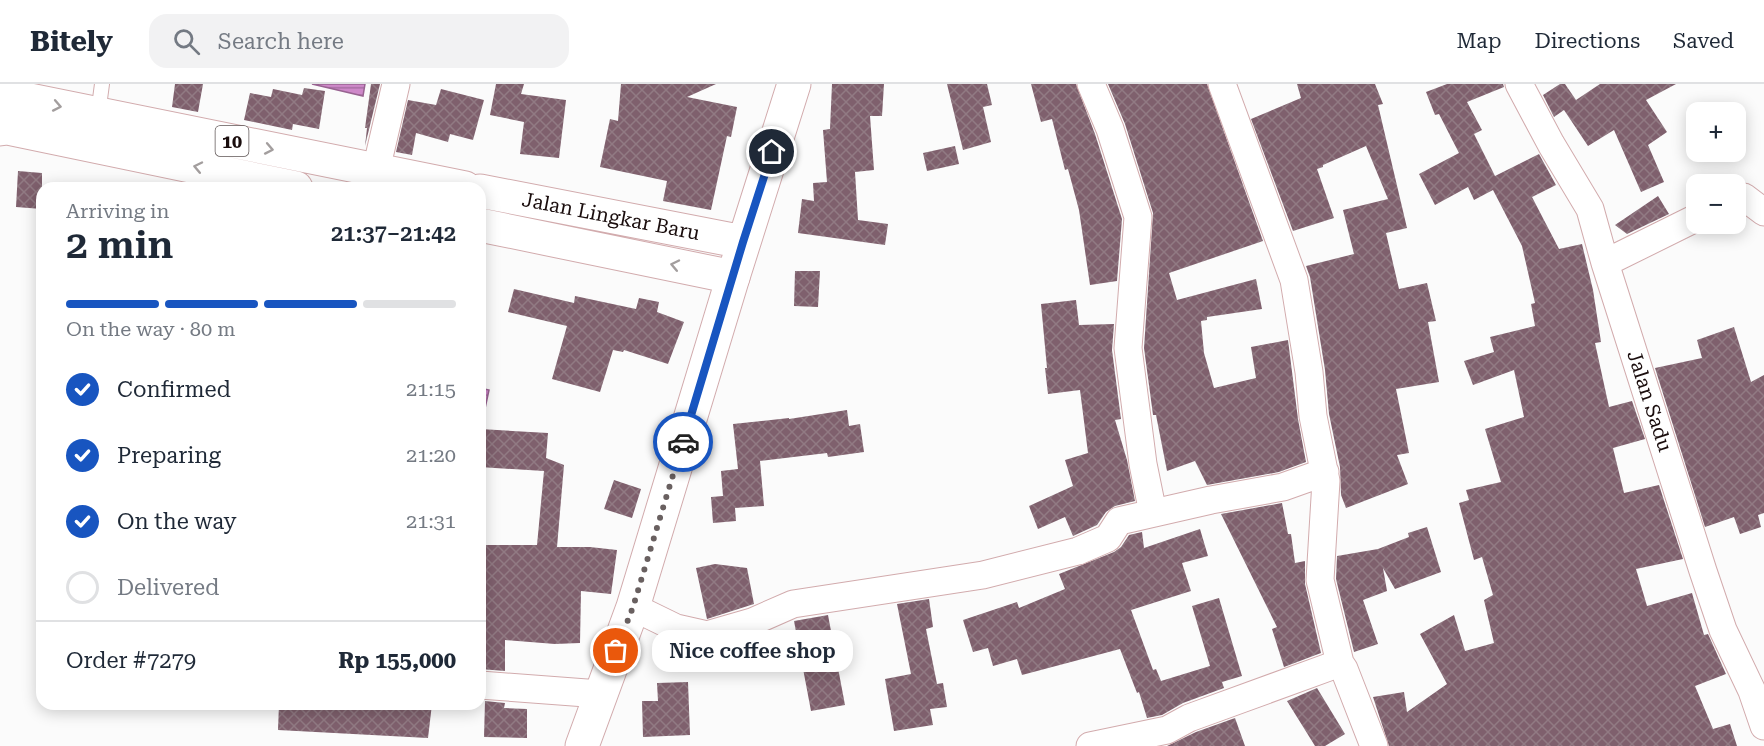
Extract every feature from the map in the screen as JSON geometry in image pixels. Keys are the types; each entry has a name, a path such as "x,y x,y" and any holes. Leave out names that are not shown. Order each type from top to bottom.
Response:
{"main road":[{"path":"582,746 633,607 743,242 794,84"},
{"name":"10","path":"5,96 100,99 376,170 435,182"},
{"name":"10","path":"0,129 8,128 268,182"},
{"name":"Jalan Lingkar Baru","path":"486,191 743,242"},
{"name":"Jalan Lingkar Baru","path":"486,226 733,277"}],"street":[{"path":"376,170 396,84"},
{"path":"1091,84 1110,129 1138,217 1128,348 1143,464 1153,513"},
{"path":"1222,84 1294,280 1309,372 1313,416 1326,482 1320,580 1340,663 1374,746"},
{"name":"Jalan Sadu","path":"1519,84 1551,144 1590,209 1605,263 1723,630 1758,686 1764,726"},
{"path":"1746,198 1764,212"},
{"path":"1605,263 1686,223"},
{"path":"633,607 676,628 707,635 752,622 793,604 983,575 1078,551 1108,538 1119,521 1283,487 1325,472"},
{"path":"1090,746 1167,730 1189,718 1340,663"},
{"path":"486,685 600,694"}],"shaded area":[{"path":"312,84 365,84 363,96"}],"building":[{"path":"175,84 203,84 198,112 172,107"},
{"path":"371,84 380,84 365,146 367,128 365,128"},
{"path":"496,84 524,84 521,94 566,100 559,158 520,154 524,122 490,115"},
{"path":"621,84 716,84 687,97 737,107 731,137 727,136 711,210 663,201 667,181 600,167 610,119 618,121"},
{"path":"832,84 884,84 882,116 870,116 874,170 855,172 858,220 888,224 885,245 798,233 802,199 814,201 813,183 827,182 823,130 830,129"},
{"path":"947,84 987,84 992,105 983,107 991,142 963,150"},
{"path":"1031,84 1076,84 1095,134 1122,219 1117,281 1090,285 1079,210 1068,169 1065,170 1052,119 1041,122"},
{"path":"1108,84 1207,84 1263,241 1169,273 1177,300 1256,279 1262,309 1207,317 1207,320 1201,321 1204,353 1214,388 1256,378 1251,347 1288,340 1306,462 1279,472 1207,485 1195,461 1167,471 1156,415 1153,415 1144,348 1153,213 1125,124"},
{"path":"1297,84 1375,84 1383,104 1378,105 1407,228 1386,233 1399,289 1427,283 1436,321 1428,322 1439,382 1396,389 1409,453 1397,455 1408,484 1346,508 1341,495 1340,467 1329,414 1325,370 1310,277 1306,266 1354,254 1343,210 1388,199 1366,146 1317,169 1334,218 1293,231 1251,119 1301,98"},
{"path":"1447,84 1503,84 1504,87 1467,102 1482,130 1474,134 1495,176 1539,154 1556,185 1532,197 1559,249 1582,244 1593,290 1601,342 1595,343 1609,407 1632,401 1645,439 1613,448 1624,493 1659,485 1683,559 1636,569 1647,606 1692,593 1704,635 1708,634 1726,674 1695,686 1713,729 1730,724 1737,746 1389,746 1373,697 1404,692 1407,712 1447,684 1420,634 1454,615 1465,651 1494,643 1484,600 1493,595 1482,557 1474,560 1459,503 1469,500 1466,490 1501,482 1485,429 1524,417 1514,370 1473,385 1464,361 1494,352 1490,337 1535,326 1531,304 1535,303 1522,246 1493,190 1474,200 1468,187 1435,205 1419,174 1459,153 1439,114 1435,115 1426,92"},
{"path":"1560,84 1565,84 1576,100 1600,84 1676,84 1646,100 1667,132 1648,145 1664,182 1641,192 1614,130 1588,146 1564,110 1554,117 1543,95"},
{"path":"304,88 325,91 319,129 293,124 292,130 244,120 250,93 271,97 273,89 302,95"},
{"path":"441,89 484,100 473,140 450,134 448,142 416,133 412,155 396,152 408,100 436,105"},
{"path":"955,146 959,164 927,171 923,153"},
{"path":"18,171 42,173 42,182 36,182 36,209 16,207"},
{"path":"1658,196 1669,214 1627,234 1615,225"},
{"path":"795,271 820,271 818,307 794,306"},
{"path":"514,289 574,303 575,296 636,309 639,298 659,302 657,312 684,322 668,364 624,350 623,352 613,350 600,392 552,379 567,326 508,312"},
{"path":"1076,300 1079,325 1114,324 1112,350 1121,419 1115,420 1127,460 1135,501 1115,506 1106,512 1097,525 1073,536 1065,517 1038,529 1029,506 1073,486 1065,460 1088,453 1080,390 1048,394 1045,368 1047,368 1041,304"},
{"path":"1734,327 1751,382 1764,375 1764,513 1758,515 1761,527 1740,534 1734,517 1705,527 1655,368 1702,358 1697,340"},
{"path":"847,410 849,426 860,424 864,452 828,457 827,453 760,461 764,506 735,508 736,521 713,523 711,497 723,496 721,471 738,469 733,424 789,419"},
{"path":"486,429 548,433 546,458 564,465 557,547 617,550 611,594 581,591 580,643 555,644 505,640 505,671 486,669 486,545 537,545 544,471 486,467"},
{"path":"614,480 641,489 632,518 604,509"},
{"path":"1282,503 1288,534 1291,534 1295,563 1305,561 1305,584 1321,653 1284,667 1272,629 1277,627 1221,514"},
{"path":"1427,527 1441,572 1395,589 1383,568 1387,591 1363,600 1378,644 1354,652 1336,579 1337,556 1378,549 1409,537 1408,533"},
{"path":"1200,529 1208,556 1182,563 1191,591 1131,610 1153,670 1156,669 1161,681 1210,666 1192,606 1219,598 1242,676 1222,682 1224,688 1183,703 1162,715 1147,718 1139,692 1137,693 1120,649 1022,675 1017,659 993,666 988,648 973,652 963,620 1017,602 1019,608 1065,589 1059,574 1114,552 1121,547 1129,535 1142,532 1144,548"},
{"path":"715,564 747,568 754,604 707,619 696,568"},
{"path":"929,599 933,627 926,629 937,684 943,683 947,707 930,709 933,725 894,731 885,679 911,674 897,604"},
{"path":"828,615 845,705 811,711 794,621"},
{"path":"688,682 690,735 643,737 642,701 658,701 657,683"},
{"path":"1317,688 1345,734 1325,746 1315,746 1287,701"},
{"path":"486,701 505,703 504,708 527,709 527,738 484,737"},
{"path":"279,710 431,710 428,738 278,730"},
{"path":"1235,718 1245,746 1167,746 1196,732"}],"way so far":[{"path":"616,651 633,607 683,442"}],"place":[{"name":"Nice coffee shop","path":"616,651"}],"route":[{"path":"683,442 772,152"}]}
